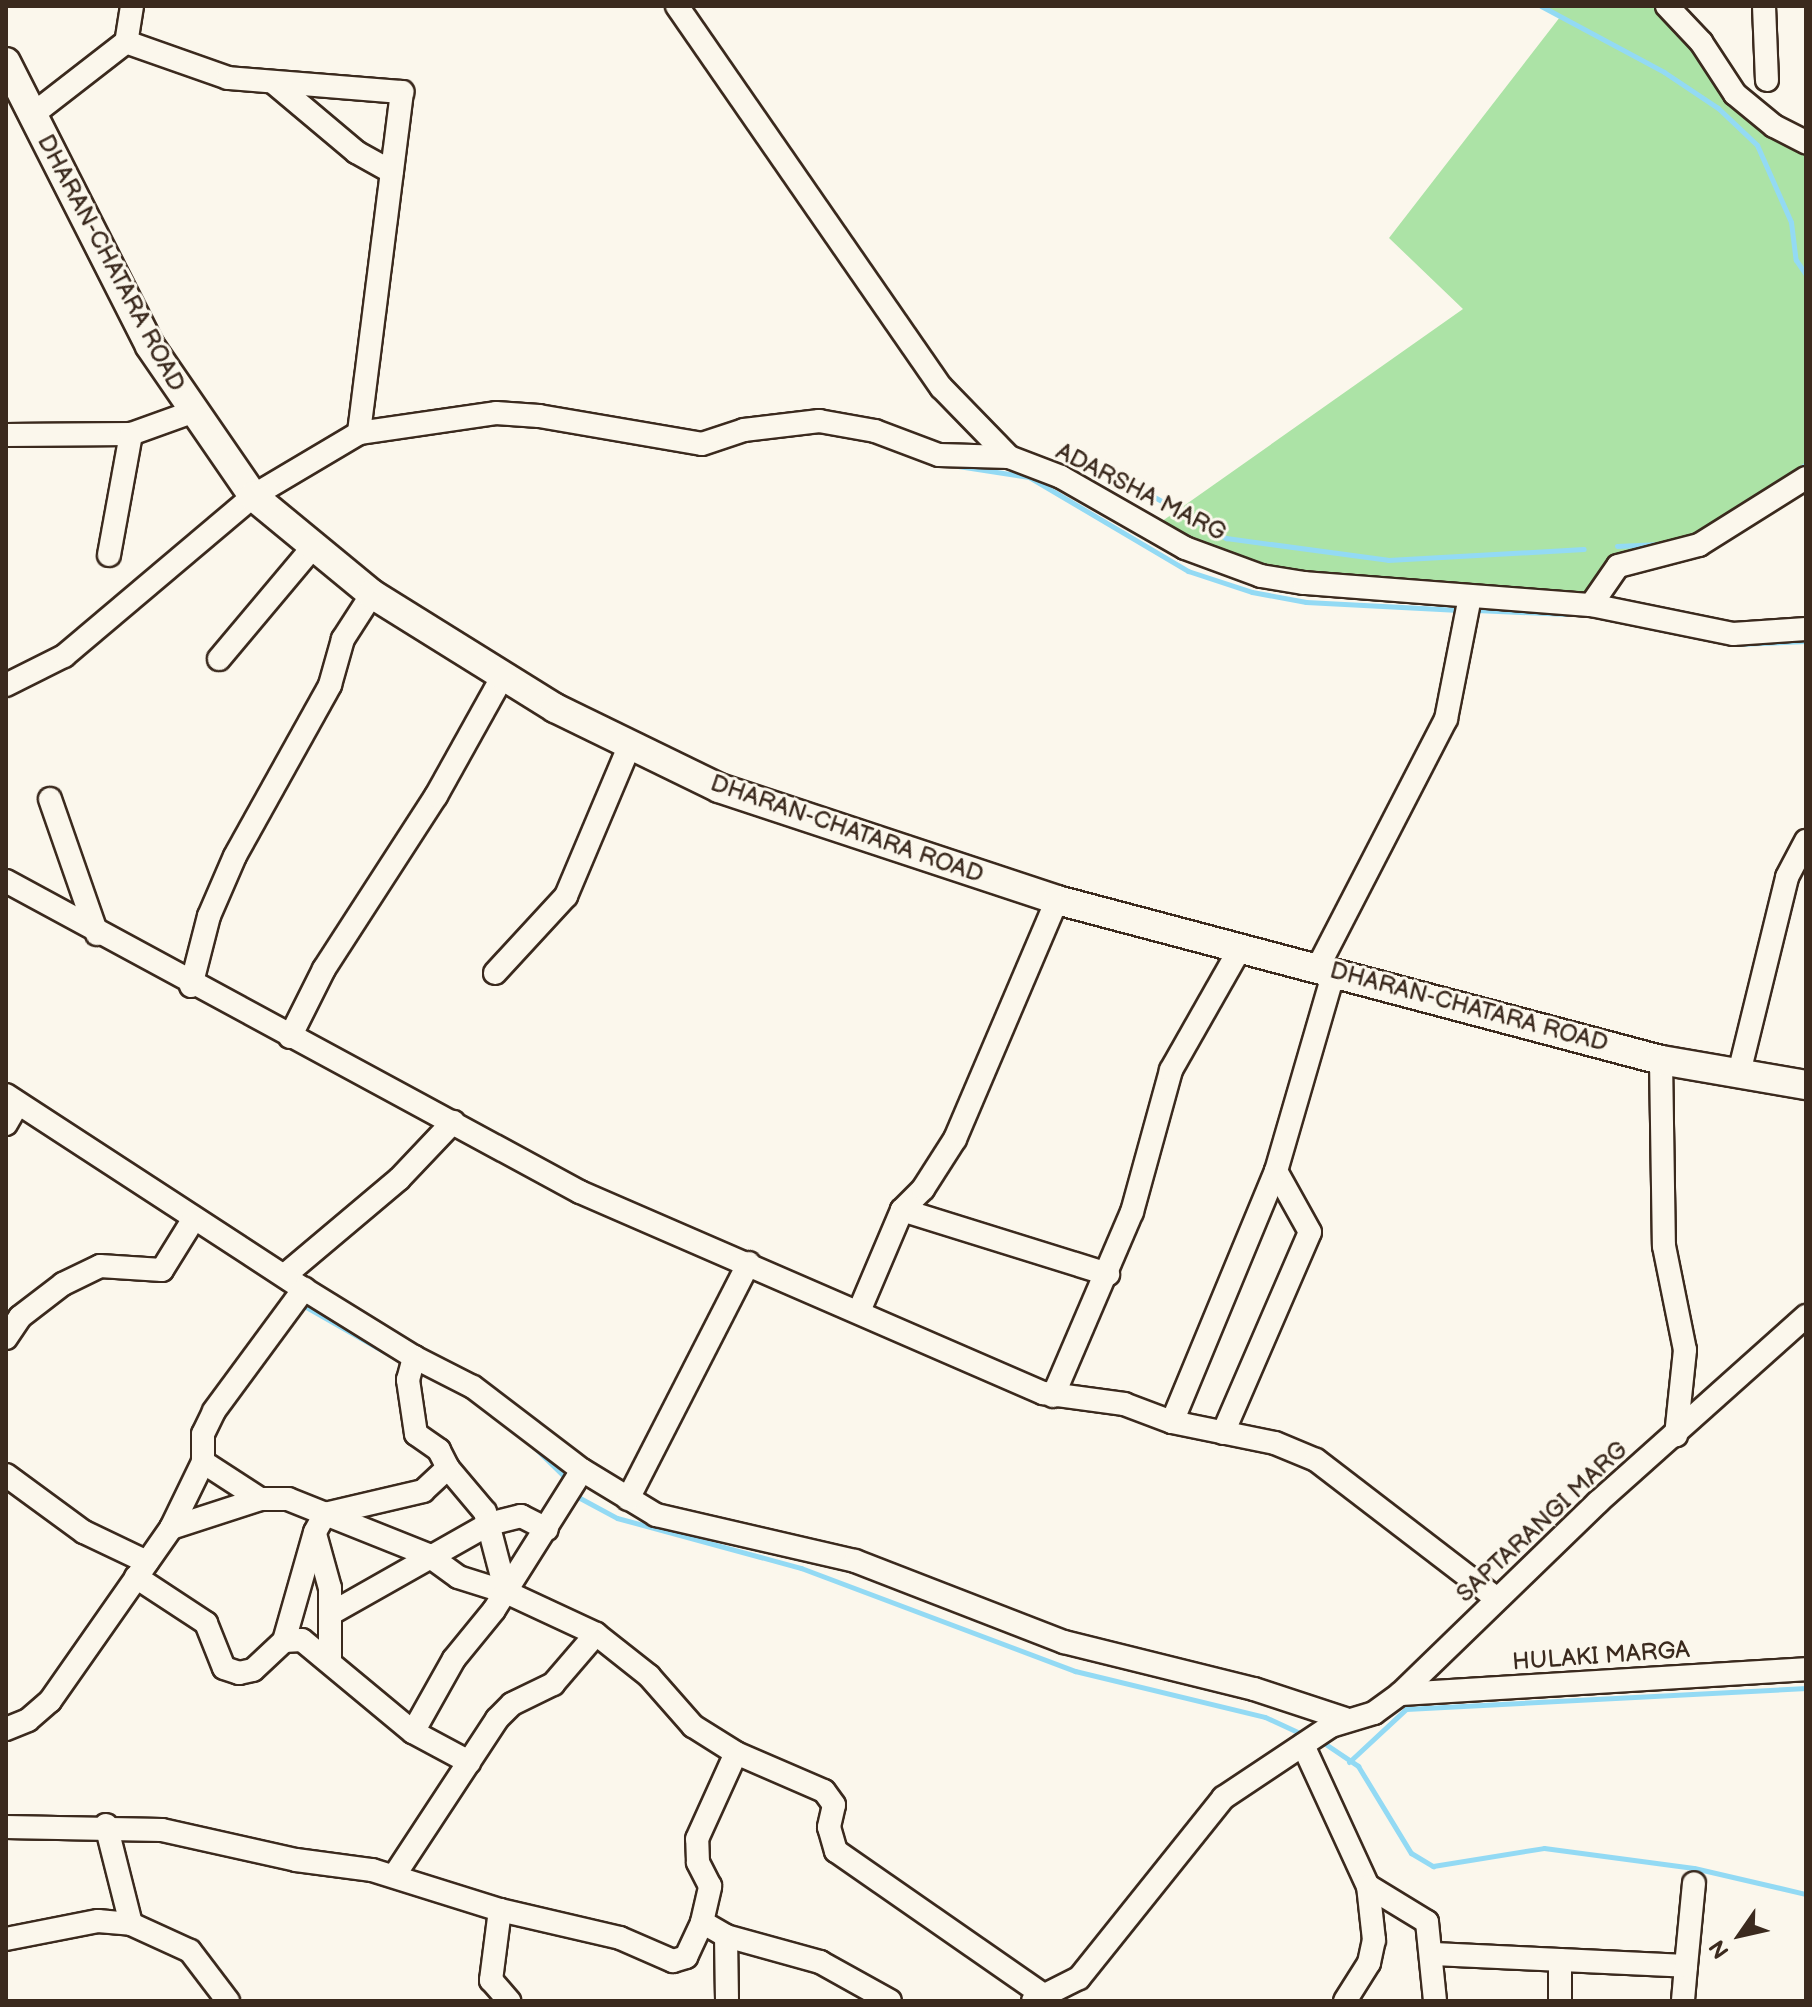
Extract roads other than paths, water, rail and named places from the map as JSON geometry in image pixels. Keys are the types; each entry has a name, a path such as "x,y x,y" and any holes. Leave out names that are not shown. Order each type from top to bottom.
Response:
{"main road":[{"name":"DHARAN-CHATARA ROAD","path":"6,62 150,346 192,412 253,496 312,548 372,594 629,747 796,816 1057,900 1661,1060 1806,1085"}],"street":[{"path":"32,115 126,42 132,6"},
{"name":"ADARSHA MARG","path":"677,6 941,387 1009,457 1061,477 1221,563 1304,583 1591,605 1733,634 1806,629"},
{"path":"1667,6 1701,42 1735,94 1774,126 1806,142"},
{"path":"1764,6 1767,80"},
{"path":"126,42 228,78 402,92 359,433"},
{"path":"273,82 356,152 392,172"},
{"path":"6,435 131,434 192,412"},
{"path":"6,685 64,656 253,496 359,433 496,413 539,416 702,444 744,430 819,421 875,431 939,455 1009,457"},
{"path":"109,555 131,434"},
{"path":"1591,605 1618,566 1699,545 1804,483"},
{"path":"219,659 312,548"},
{"path":"191,986 209,916 235,856 330,685 343,639 372,594"},
{"path":"1172,1422 1276,1171 1326,969 1446,719 1470,597"},
{"path":"290,1037 324,969 436,796 504,674"},
{"path":"495,973 566,896 629,747"},
{"path":"50,799 97,934"},
{"path":"1739,1073 1787,877 1806,841"},
{"path":"6,881 191,986 453,1122 580,1192 860,1309 1053,1396 1124,1404 1172,1422 1275,1443 1316,1460 1496,1598"},
{"path":"860,1309 902,1210 923,1189 955,1139 1057,900"},
{"path":"1053,1396 1108,1274 1132,1212 1171,1070 1241,947"},
{"path":"1661,1060 1664,1246 1685,1350 1676,1436"},
{"path":"10,1108 414,1357 473,1387 582,1470 656,1515 855,1561 1064,1642 1254,1689 1338,1722"},
{"path":"285,1275 399,1179 453,1122"},
{"path":"1223,1433 1310,1232 1276,1171"},
{"path":"902,1210 1108,1274"},
{"path":"6,1338 20,1317 63,1284 100,1266 162,1270 193,1220"},
{"path":"628,1499 749,1263"},
{"path":"6,1729 28,1720 50,1701 171,1528 203,1462 203,1434 214,1411 304,1289"},
{"name":"SAPTARANGI MARG","path":"1079,1978 1223,1798 1338,1722 1374,1713 1400,1694 1496,1598 1806,1316"},
{"path":"414,1357 408,1380 416,1434 439,1450 448,1468 489,1524 506,1592"},
{"path":"203,1462 260,1499"},
{"path":"320,1523 423,1491 448,1468"},
{"path":"413,1732 454,1659 506,1592 582,1470"},
{"path":"6,1475 84,1532 142,1569 206,1623 224,1668 239,1673 253,1670 284,1641 320,1523"},
{"path":"171,1528 260,1499 288,1499 320,1523 428,1555 458,1577 506,1592 596,1634 649,1676 693,1726 736,1753 824,1791 834,1805 829,1827 836,1851 1038,1998 1079,1978"},
{"path":"330,1614 383,1586 428,1555 489,1524 521,1516 547,1529"},
{"path":"320,1523 330,1588 330,1659"},
{"path":"394,1876 497,1719 512,1704 553,1684 596,1634"},
{"path":"284,1641 302,1640 330,1659 413,1732 469,1762"},
{"name":"HULAKI MARGA","path":"1400,1694 1806,1669"},
{"path":"1308,1742 1368,1886 1374,1940 1369,1963 1345,2001"},
{"path":"6,1827 106,1825 162,1830 394,1876 500,1910 620,1938 673,1961 686,1957 702,1922 710,1886 698,1862 697,1839 736,1753"},
{"path":"106,1825 131,1924"},
{"path":"1683,2001 1694,1883"},
{"path":"1368,1886 1427,1922 1434,1954 1435,2001"},
{"path":"500,1910 491,1980 509,2001"},
{"path":"6,1939 98,1921 131,1924 190,1951 228,2001"},
{"path":"702,1922 726,1936 820,1962 890,2001"},
{"path":"726,1936 727,2001"},
{"path":"1434,1954 1686,1966"},
{"path":"1560,1960 1560,2001"},
{"path":"1069,2001 1079,1978"}],"waterway":[{"path":"1541,6 1664,72 1718,108 1757,145 1791,222 1796,260 1806,275"},
{"path":"1797,471 1806,464"},
{"path":"958,466 1029,477 1188,571 1252,592 1306,602 1459,610"},
{"path":"1111,472 1226,538 1388,560 1584,549"},
{"path":"1617,546 1660,544"},
{"path":"1476,610 1567,614"},
{"path":"1738,644 1806,641"},
{"path":"301,1304 404,1363"},
{"path":"532,1445 568,1480"},
{"path":"578,1497 617,1518 801,1568 1075,1671 1265,1717 1304,1735"},
{"path":"1349,1762 1406,1709 1806,1688"},
{"path":"1321,1741 1358,1766 1411,1853 1433,1866 1544,1848 1694,1868 1806,1894"}]}
